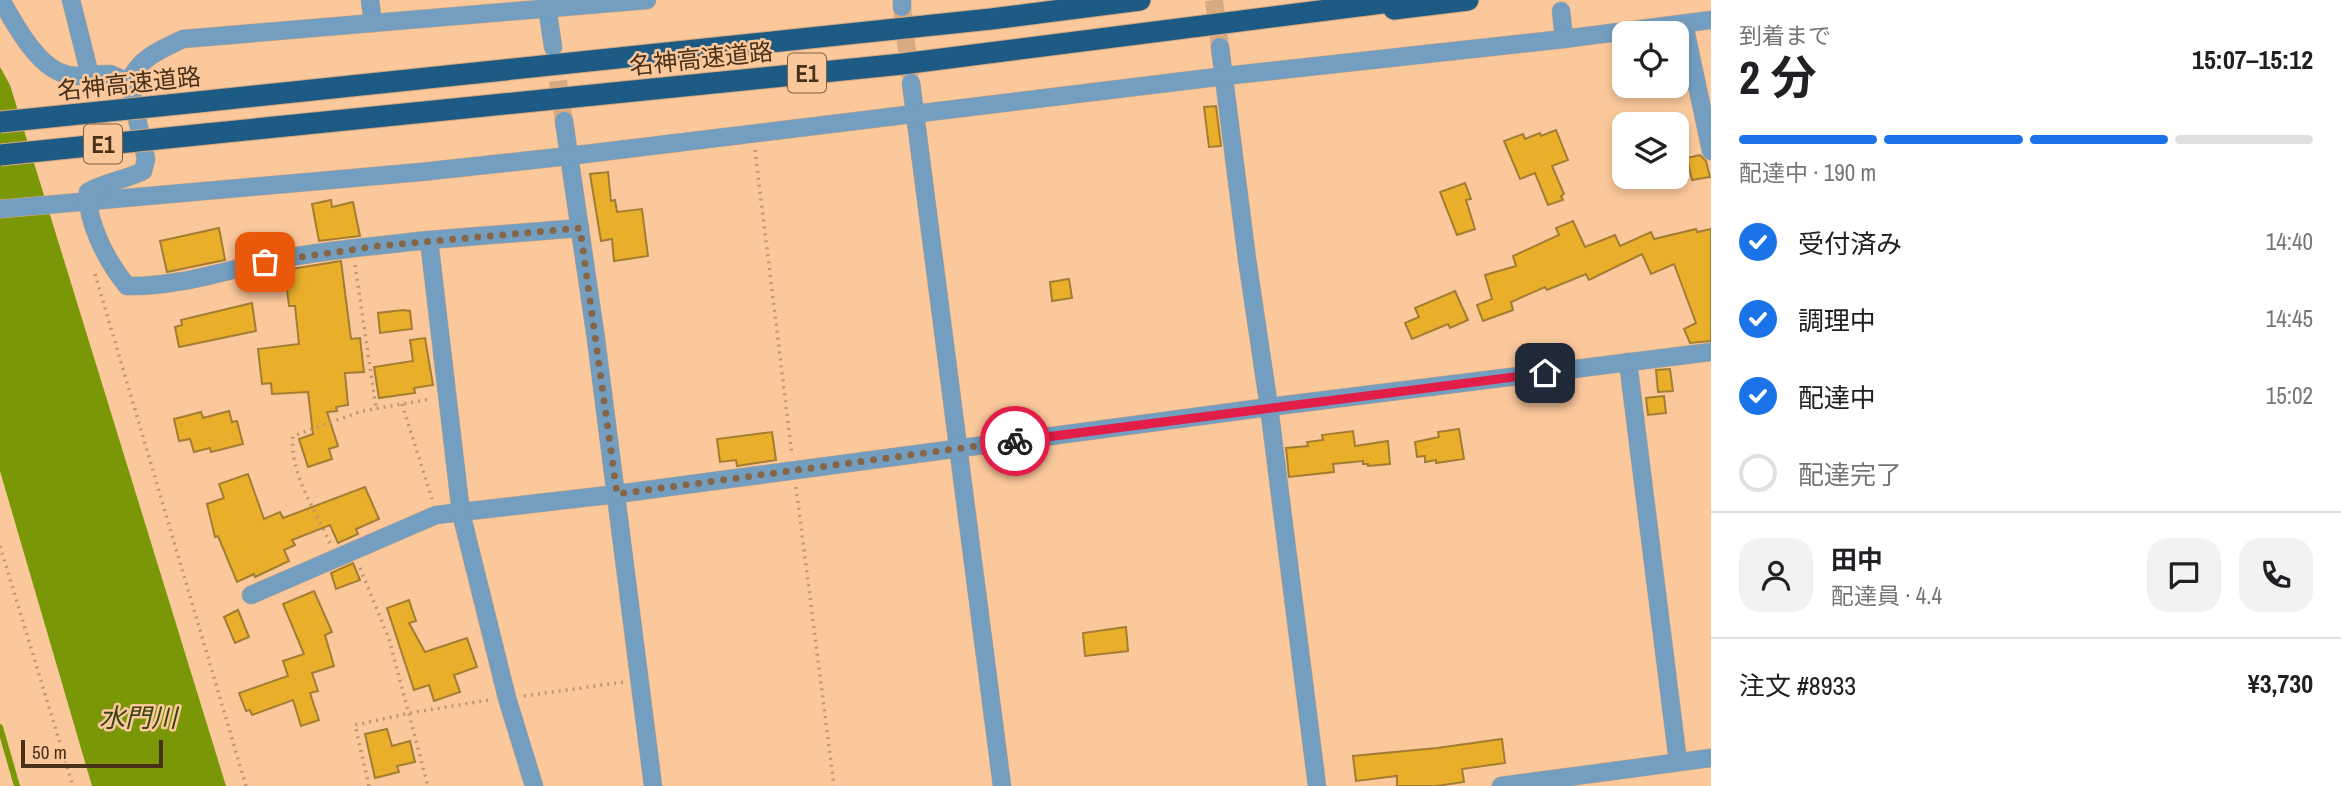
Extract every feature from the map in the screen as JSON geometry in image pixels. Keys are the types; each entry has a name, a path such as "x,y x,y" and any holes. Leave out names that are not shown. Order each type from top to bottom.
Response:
{"highway":[{"name":"名神高速道路","path":"0,122 977,21 1140,0"},
{"name":"名神高速道路","path":"0,155 902,64 1406,0"},
{"path":"1264,19 1398,9 1468,0"}],"street":[{"path":"1,0 40,59 61,73 77,76 110,74 129,82"},
{"path":"71,0 90,75"},
{"path":"370,0 373,23"},
{"path":"580,228 353,248 265,262 199,279 127,286 113,269 90,216 87,201 88,192 101,184 124,180 144,171 146,159 129,82 134,70 151,54 183,39 547,5 647,0"},
{"path":"547,5 553,47"},
{"path":"1561,11 1564,39"},
{"path":"1689,23 1711,20"},
{"path":"0,209 421,172 569,156 1225,76 1612,33"},
{"path":"1220,47 1317,786"},
{"path":"1689,47 1711,150"},
{"path":"911,83 1002,786"},
{"path":"564,121 617,494 653,786"},
{"path":"429,240 461,513 507,698 534,786"},
{"path":"251,595 436,515 617,494 1269,407 1711,352"},
{"path":"1628,362 1678,762"},
{"path":"1501,786 1711,758"}],"path":[{"path":"353,248 376,408"},
{"path":"93,264 246,786"},
{"path":"428,786 388,639 345,554 300,477 291,452 293,436 362,411 447,396"},
{"path":"402,404 436,515"},
{"path":"0,547 73,786"},
{"path":"369,786 355,724 507,698 640,682"}],"water":[{"name":"水門川","path":"0,67 10,85 226,786 92,786 0,471"}],"building":[{"path":"1216,106 1221,146 1209,147 1204,107"},
{"path":"1556,130 1568,160 1552,166 1564,194 1561,196 1563,200 1548,205 1535,173 1520,179 1504,141 1523,134 1525,139"},
{"path":"1700,155 1706,161 1710,177 1692,180 1689,158"},
{"path":"608,172 611,201 615,200 617,212 642,209 648,256 614,261 612,239 601,241 590,174"},
{"path":"1465,183 1471,199 1466,200 1475,229 1457,235 1440,192"},
{"path":"331,200 332,207 353,202 360,236 319,241 312,204"},
{"path":"1573,221 1585,247 1615,235 1620,246 1651,232 1654,239 1696,229 1697,232 1711,229 1711,341 1690,343 1684,329 1696,323 1674,264 1651,274 1642,254 1589,280 1586,274 1547,290 1545,287 1511,302 1513,310 1483,321 1477,305 1492,299 1485,275 1516,266 1513,256 1559,235 1556,228"},
{"path":"219,228 225,260 167,272 160,241"},
{"path":"341,261 351,339 360,338 364,372 345,373 348,405 336,407 337,411 327,412 338,446 329,449 332,459 308,467 299,439 313,434 308,392 272,394 271,383 262,384 258,349 299,344 295,306 289,306 286,282 293,281 291,269"},
{"path":"1069,279 1072,298 1052,301 1050,282"},
{"path":"1455,291 1468,320 1450,328 1448,324 1412,339 1405,323 1419,317 1415,308"},
{"path":"252,303 256,331 179,347 175,327 182,325 181,320"},
{"path":"410,311 412,329 380,333 378,313"},
{"path":"425,338 433,385 414,388 415,393 379,398 374,367 413,361 410,340"},
{"path":"1670,369 1673,391 1658,392 1656,370"},
{"path":"1664,396 1666,413 1648,415 1646,398"},
{"path":"229,411 232,422 237,421 243,444 211,452 210,448 194,452 190,439 179,441 174,419 201,412 203,418"},
{"path":"1459,429 1464,459 1436,463 1436,460 1425,462 1425,456 1417,457 1415,442 1439,437 1438,432"},
{"path":"1353,431 1355,446 1388,441 1390,464 1368,466 1363,464 1363,461 1333,464 1334,472 1289,477 1286,448 1308,446 1307,442 1323,440 1322,435"},
{"path":"772,432 776,460 737,466 736,460 720,462 717,439"},
{"path":"248,474 264,519 280,512 283,518 365,487 379,519 356,529 358,534 338,543 330,525 292,540 295,545 284,550 289,561 255,577 254,574 237,582 218,536 215,537 207,504 224,498 219,484"},
{"path":"353,563 360,580 336,589 331,573"},
{"path":"314,591 332,632 325,635 334,666 312,673 318,691 310,693 319,720 301,726 293,700 252,715 250,710 246,711 239,693 288,676 283,661 304,654 283,604"},
{"path":"409,600 416,621 409,623 425,652 467,638 477,667 454,675 460,692 434,701 429,685 414,690 387,608"},
{"path":"238,610 249,637 235,643 224,617"},
{"path":"1126,627 1128,651 1085,656 1083,633"},
{"path":"387,729 392,746 410,741 415,762 397,766 399,772 375,778 365,734"},
{"path":"1502,739 1505,763 1462,769 1464,782 1436,786 1397,786 1397,776 1356,781 1353,756"}],"waterway":[{"path":"0,727 17,786"}],"tunnel":[{"path":"1214,0 1220,47"},
{"path":"902,7 910,76"},
{"path":"554,54 564,121"}],"way so far":[{"path":"265,262 353,248 580,228 617,494 1015,441"}],"route":[{"path":"1015,441 1545,373"}]}
